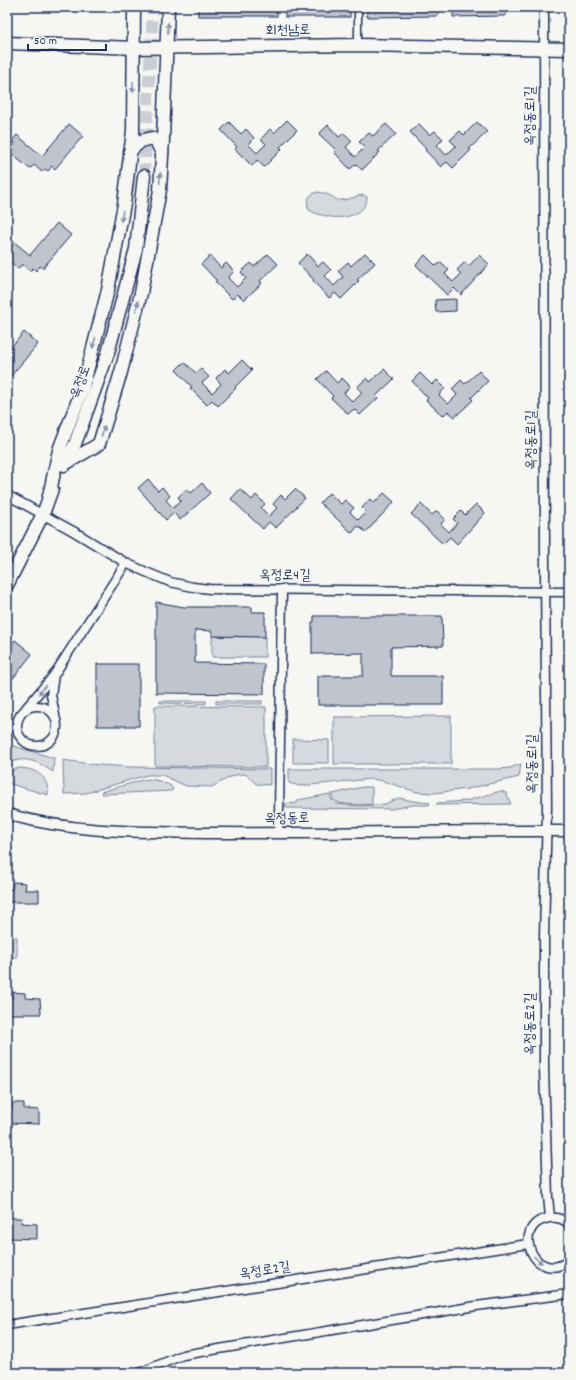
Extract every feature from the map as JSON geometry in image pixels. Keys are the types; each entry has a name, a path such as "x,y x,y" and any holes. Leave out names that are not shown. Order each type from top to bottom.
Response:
{"main road":[{"path":"49,496 58,450 83,387 108,290 124,204 132,131 134,7"},
{"path":"65,464 99,444 121,372 141,293 160,190 168,7"},
{"name":"회천남로","path":"7,43 134,48 358,45 569,49"},
{"path":"130,151 141,141 152,138 162,152"},
{"name":"옥정로","path":"7,585 43,514 49,496 75,444 108,353 136,249 144,176"}],"street":[{"path":"358,7 358,45"},
{"name":"옥정동로1길","path":"544,7 546,830"},
{"name":"옥정로4길","path":"7,495 43,514 126,563 170,582 193,587 210,589 569,592"},
{"path":"54,675 51,695 57,721 55,736 50,742 43,745 30,745 24,742 16,729 18,716 54,675 126,563"},
{"path":"278,833 282,589"},
{"path":"23,710 28,707 40,705 48,708 57,721"},
{"name":"옥정동로","path":"7,814 61,826 140,832 278,833 569,831"},
{"name":"옥정동로2길","path":"546,830 544,1068 550,1217"},
{"path":"569,1224 559,1218 550,1217 543,1219 532,1229 528,1244 530,1252 541,1264 557,1266 565,1264 569,1260"},
{"name":"옥정로2길","path":"7,1325 528,1244"},
{"path":"140,1373 183,1355 476,1306 569,1294"}],"shaded area":[{"path":"318,192 329,195 338,200 345,200 364,195 367,199 363,208 357,213 343,217 328,217 309,210 307,203 310,196"},
{"path":"212,636 265,637 265,657 212,657"},
{"path":"160,701 206,701 206,704 160,703"},
{"path":"216,701 262,701 262,704 216,704"},
{"path":"155,706 266,707 266,767 155,766"},
{"path":"451,716 451,764 334,764 334,717"},
{"path":"293,739 329,740 329,763 293,763"},
{"path":"7,744 54,758 53,772 37,762 32,761 21,760 7,763"},
{"path":"63,760 98,765 131,767 270,769 270,785 256,784 244,774 230,777 212,787 186,786 162,775 147,775 86,793 64,794"},
{"path":"521,764 519,777 467,789 435,793 417,792 383,781 371,779 300,786 289,783 289,769 499,769 510,768"},
{"path":"20,768 32,770 41,775 46,783 48,795 7,783 7,773"},
{"path":"149,779 160,781 171,786 173,790 102,794 101,792 142,780"},
{"path":"363,787 372,787 372,804 346,804 333,800 332,794"},
{"path":"501,791 506,793 511,804 437,805 437,803 466,801"},
{"path":"330,794 331,799 336,804 363,806 385,804 399,798 430,803 429,805 413,805 391,809 286,808 285,804 297,803 298,800"},
{"path":"7,937 17,937 17,957 7,957"}],"building":[{"path":"198,7 277,7 277,16 198,16"},
{"path":"285,7 350,7 350,17 285,17"},
{"path":"367,7 438,7 438,16 367,17"},
{"path":"453,7 513,7 504,16 453,17"},
{"path":"287,120 297,130 280,147 282,149 264,167 257,160 252,166 235,149 237,147 221,130 229,122 241,134 246,129 254,138 248,144 257,153 266,144 261,139 270,129 274,133"},
{"path":"477,122 487,132 469,149 471,150 453,168 447,162 441,167 410,132 419,124 430,135 435,131 443,139 437,145 446,155 456,146 450,140 460,131 464,135"},
{"path":"69,124 83,136 55,169 52,166 48,171 45,169 42,172 34,165 30,169 8,151 15,143 12,141 17,135 42,156"},
{"path":"386,124 396,134 378,151 380,152 362,170 356,164 350,169 334,152 336,150 319,134 328,125 339,137 344,133 352,141 346,147 355,157 365,147 359,142 369,133 373,136"},
{"path":"57,223 71,235 43,268 40,266 36,271 33,268 30,271 22,264 18,269 7,259 7,236 30,255"},
{"path":"365,253 375,263 357,280 359,281 341,299 335,293 329,298 298,263 307,254 318,266 323,262 331,270 325,276 334,286 343,277 338,271 348,262 351,266"},
{"path":"268,254 278,264 260,281 262,283 244,300 238,294 232,299 215,282 217,281 201,264 210,256 221,268 226,263 234,271 228,278 237,287 246,278 241,272 251,263 254,267"},
{"path":"425,255 436,266 441,262 449,270 445,274 453,282 461,274 457,270 465,262 469,266 479,255 489,264 461,295 454,288 447,295 416,265"},
{"path":"456,299 456,311 436,312 435,300"},
{"path":"24,332 38,344 10,377 7,374 7,352"},
{"path":"242,360 252,370 218,406 212,400 207,405 190,388 192,387 176,370 184,362 196,373 201,369 209,377 202,383 212,393 221,384 216,378 225,369 229,373"},
{"path":"384,369 394,379 376,396 378,398 360,415 354,409 348,414 331,398 333,396 317,379 326,371 337,383 342,378 350,386 344,393 353,402 362,393 357,387 367,378 370,382"},
{"path":"479,371 488,381 471,398 473,400 455,417 448,411 443,416 426,400 428,398 412,381 420,373 432,385 437,380 445,388 439,395 448,404 457,395 452,389 461,380 465,384"},
{"path":"148,479 158,491 162,487 170,496 166,500 173,508 181,501 178,497 187,489 191,493 202,483 210,493 180,520 174,513 166,520 138,488"},
{"path":"240,489 252,500 256,495 265,504 261,508 269,516 277,508 273,504 281,495 285,499 295,489 305,498 276,528 269,522 263,529 231,499"},
{"path":"329,493 341,504 345,500 354,508 350,512 358,520 366,512 362,508 370,499 374,503 384,493 394,502 366,532 358,526 352,533 320,503"},
{"path":"421,504 432,515 437,511 445,519 441,524 449,532 457,523 453,519 461,511 465,515 476,504 485,513 457,544 450,537 443,544 411,514"},
{"path":"156,602 184,607 252,607 252,612 265,612 265,637 212,636 212,631 195,630 195,663 264,664 264,694 156,693"},
{"path":"314,616 442,616 443,646 391,647 391,676 443,676 443,705 318,705 318,676 363,676 363,653 312,654 312,622 314,622"},
{"path":"15,640 32,654 7,686 7,651"},
{"path":"97,664 139,664 139,726 97,726"},
{"path":"13,882 26,883 25,890 39,890 39,902 7,902 7,890 12,889"},
{"path":"12,992 25,993 25,998 40,999 41,1014 7,1014 7,999 12,999"},
{"path":"12,1103 24,1103 24,1109 39,1110 39,1124 7,1123 7,1110 12,1110"},
{"path":"9,1218 22,1218 21,1223 37,1224 37,1239 7,1238 7,1224 9,1224"}],"tunnel":[{"path":"144,176 153,7"}]}
